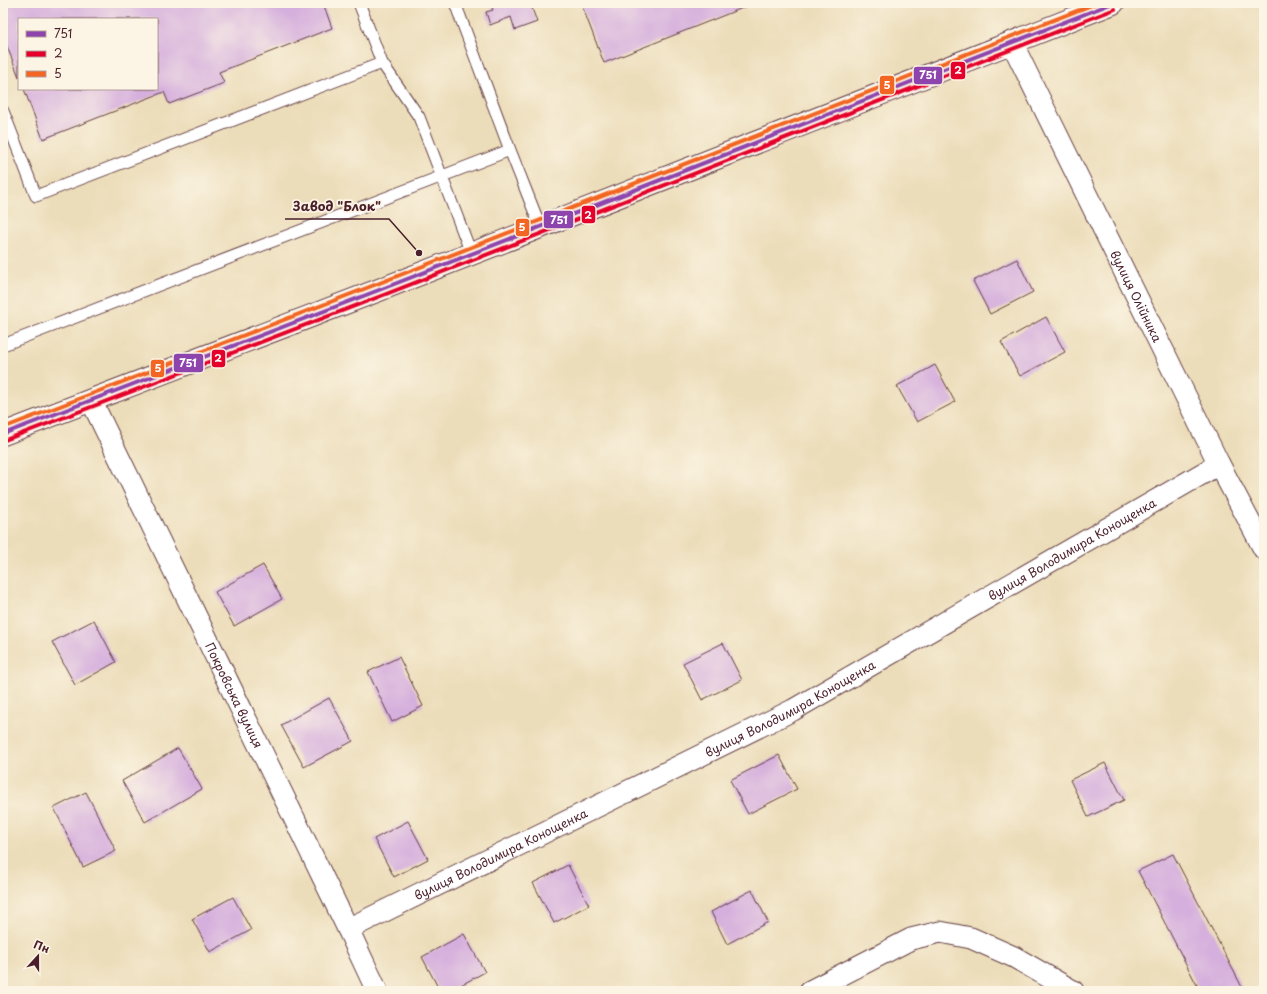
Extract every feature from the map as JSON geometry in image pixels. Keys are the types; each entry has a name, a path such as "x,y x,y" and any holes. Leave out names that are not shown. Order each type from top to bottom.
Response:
{"main road":[{"path":"3,434 1113,3"}],"street":[{"name":"вулиця Олійника","path":"1012,43 1220,464 1264,549"},
{"name":"Покровська вулиця","path":"91,400 377,991"},
{"name":"вулиця Володимира Конощенка","path":"348,929 794,710 1220,464"},
{"path":"810,991 911,940 940,932 971,938 1014,957 1073,991"}],"lane":[{"path":"359,3 382,63 419,117 471,253"},
{"path":"455,3 540,226"},
{"path":"3,111 36,196 382,63"},
{"path":"3,345 510,150"}],"building":[{"path":"3,3 323,3 332,28 219,72 224,83 169,104 164,92 43,139 24,90 158,90 158,18 18,18 18,74 3,36"},
{"path":"490,3 530,3 537,22 515,30 511,17 490,25 486,12 493,10"},
{"path":"581,3 755,3 604,63"},
{"path":"1017,259 1033,292 990,314 973,281"},
{"path":"1046,317 1065,352 1020,376 1001,342"},
{"path":"935,365 955,402 917,422 897,386"},
{"path":"263,565 282,599 234,626 215,592"},
{"path":"94,620 116,662 75,685 52,642"},
{"path":"723,643 742,680 702,700 683,663"},
{"path":"399,657 423,706 392,722 368,672"},
{"path":"329,698 353,741 304,767 281,725"},
{"path":"178,748 202,789 145,822 122,781"},
{"path":"779,755 797,789 748,814 730,780"},
{"path":"1105,763 1124,800 1088,817 1070,780"},
{"path":"86,792 116,851 83,867 54,808"},
{"path":"408,821 428,859 394,877 374,839"},
{"path":"1173,854 1244,991 1200,991 1138,871"},
{"path":"568,865 589,905 554,923 533,883"},
{"path":"752,890 768,922 727,944 711,912"},
{"path":"233,897 251,930 210,952 192,919"},
{"path":"464,934 485,972 450,991 440,991 422,957"}],"transit line":[{"name":"5","path":"3,428 377,284 1097,3"},
{"name":"751","path":"3,434 379,290 1113,3"},
{"name":"2","path":"5,440 381,296 1115,9"}],"place":[{"name":"Завод \"Блок\"","path":"419,253"}]}
